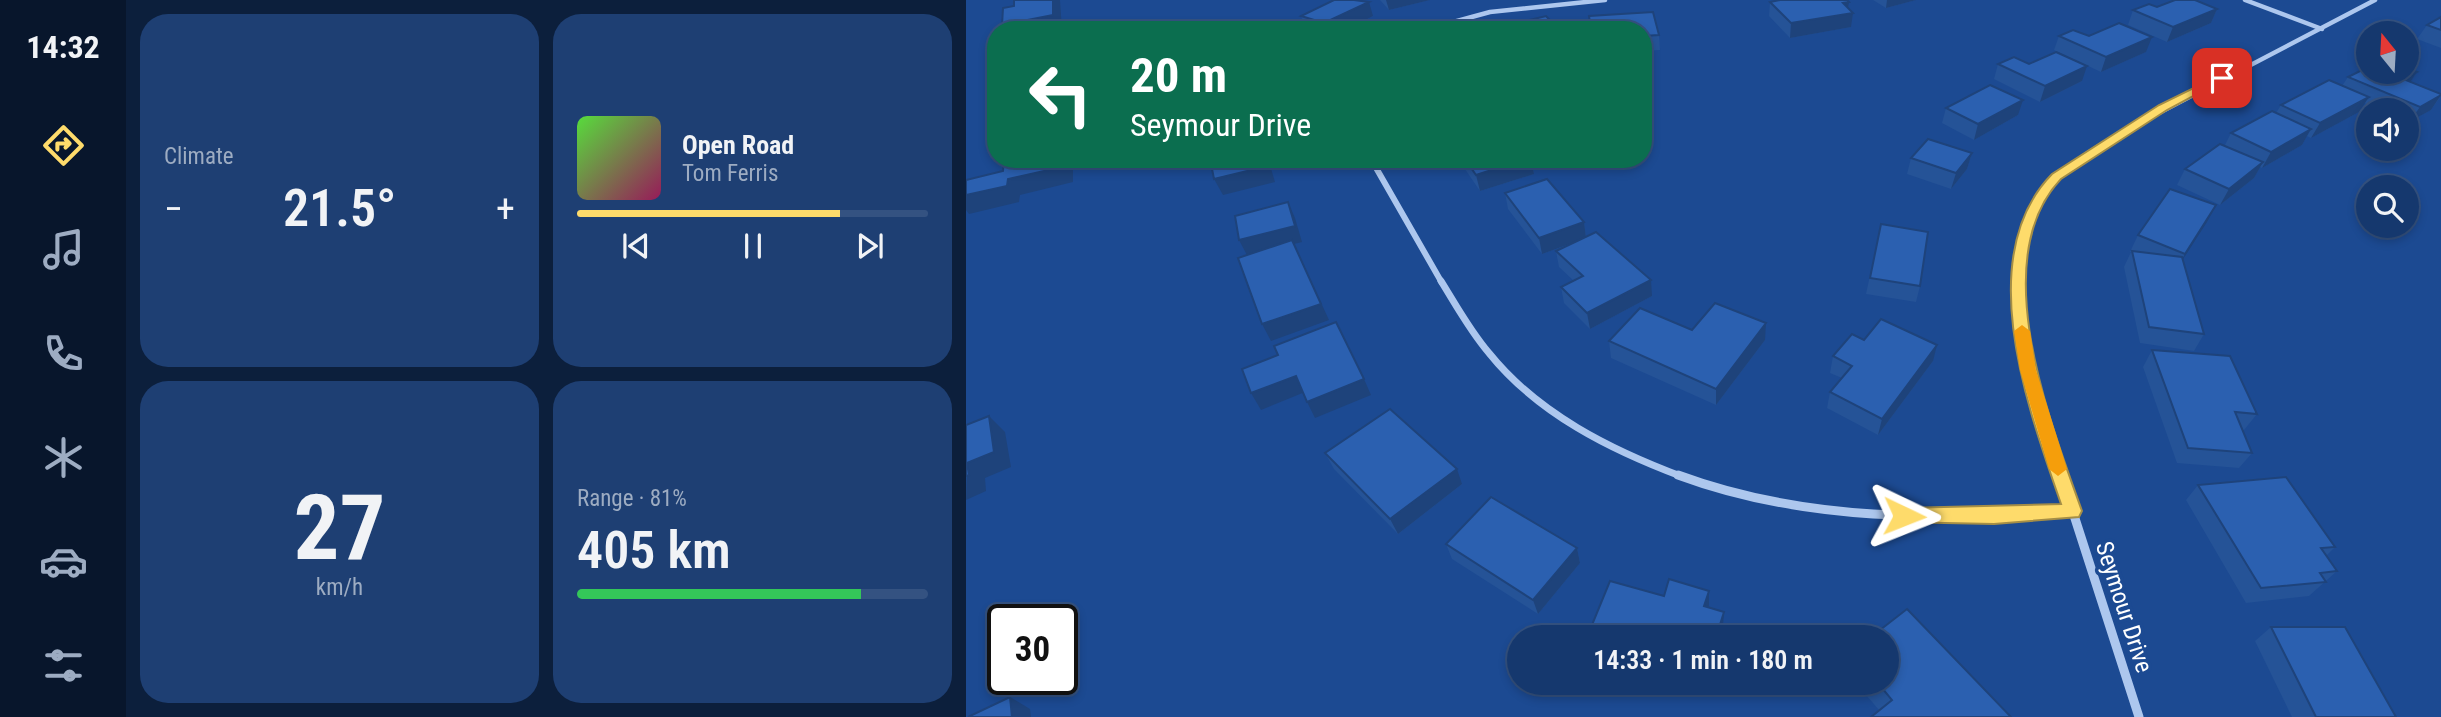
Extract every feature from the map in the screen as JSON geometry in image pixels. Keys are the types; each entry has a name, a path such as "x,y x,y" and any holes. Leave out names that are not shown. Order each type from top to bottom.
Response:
{"street":[{"path":"1457,21 1497,10 1605,0"},
{"path":"2245,0 2322,29"},
{"name":"Seymour Drive","path":"2139,717 2042,424 2028,370 2020,321 2019,276 2024,242 2046,187 2099,147 2163,107 2375,0"},
{"path":"1376,168 1403,222 1473,332 1495,361 1560,417 1602,442 1703,483 1792,504 1859,514 1927,518 2073,511"}],"building":[{"path":"1014,0 1053,0 1053,15 1022,21 1002,21 1003,8 1014,6"},
{"path":"1334,0 1369,2 1328,21 1301,16"},
{"path":"1847,0 1849,2 1843,3 1853,13 1791,23 1770,2"},
{"path":"2175,0 2195,0 2217,9 2173,27 2133,10 2149,4 2157,7"},
{"path":"1653,12 1659,35 1652,35 1652,21 1590,21 1589,16"},
{"path":"1546,16 1551,21 1526,21"},
{"path":"2441,17 2441,30 2427,25"},
{"path":"2119,23 2152,37 2106,57 2059,36 2073,30 2089,36"},
{"path":"2056,52 2087,66 2045,86 1998,64 2014,57 2029,64"},
{"path":"2329,80 2369,97 2356,98 2356,104 2320,123 2281,105"},
{"path":"2365,84 2416,84 2441,94 2420,107 2419,98 2398,98"},
{"path":"1990,85 2023,100 1978,124 1946,108"},
{"path":"2272,111 2311,129 2271,152 2231,133"},
{"path":"1928,139 1972,153 1956,173 1911,158"},
{"path":"2220,144 2263,162 2229,189 2185,169"},
{"path":"1003,168 1058,168 1008,179 1007,186 966,195 966,180 1003,171"},
{"path":"1212,168 1260,168 1214,179"},
{"path":"1471,168 1498,168 1476,175"},
{"path":"1547,179 1584,222 1539,238 1505,193"},
{"path":"2170,189 2216,205 2185,254 2138,235"},
{"path":"1288,202 1295,226 1239,240 1235,216"},
{"path":"1881,224 1928,232 1920,286 1870,278"},
{"path":"1596,232 1651,280 1587,313 1561,287 1583,276 1556,251"},
{"path":"1292,240 1321,304 1262,324 1238,258"},
{"path":"2132,251 2182,257 2204,334 2149,327"},
{"path":"1715,303 1766,323 1716,389 1609,341 1640,308 1692,330"},
{"path":"1881,319 1937,345 1882,419 1830,392 1852,366 1833,356 1852,334 1864,340"},
{"path":"1336,322 1364,379 1307,402 1296,376 1251,393 1242,369 1278,355 1274,346"},
{"path":"2152,350 2230,356 2257,414 2235,412 2252,453 2188,448"},
{"path":"1390,409 1457,469 1390,519 1325,453"},
{"path":"989,416 994,452 967,463 969,475 966,476 966,425"},
{"path":"2286,477 2335,547 2321,548 2337,571 2320,573 2326,582 2261,588 2198,485"},
{"path":"1491,497 1577,548 1533,600 1446,544"},
{"path":"1669,579 1709,591 1704,606 1724,612 1720,625 1592,625 1610,581 1664,596"},
{"path":"1907,609 2011,717 1871,717 1892,700 1888,695 1899,695 1899,625 1886,625"},
{"path":"2271,627 2345,627 2396,717 2316,717"},
{"path":"1010,697 1012,717 968,717"}],"slow traffic":[{"path":"2022,331 2028,370 2042,424 2058,469"}],"route":[{"path":"1904,516 1927,518 2073,511 2042,424 2028,370 2020,321 2019,276 2024,242 2033,213 2046,187 2056,176 2163,107 2222,78"}]}
